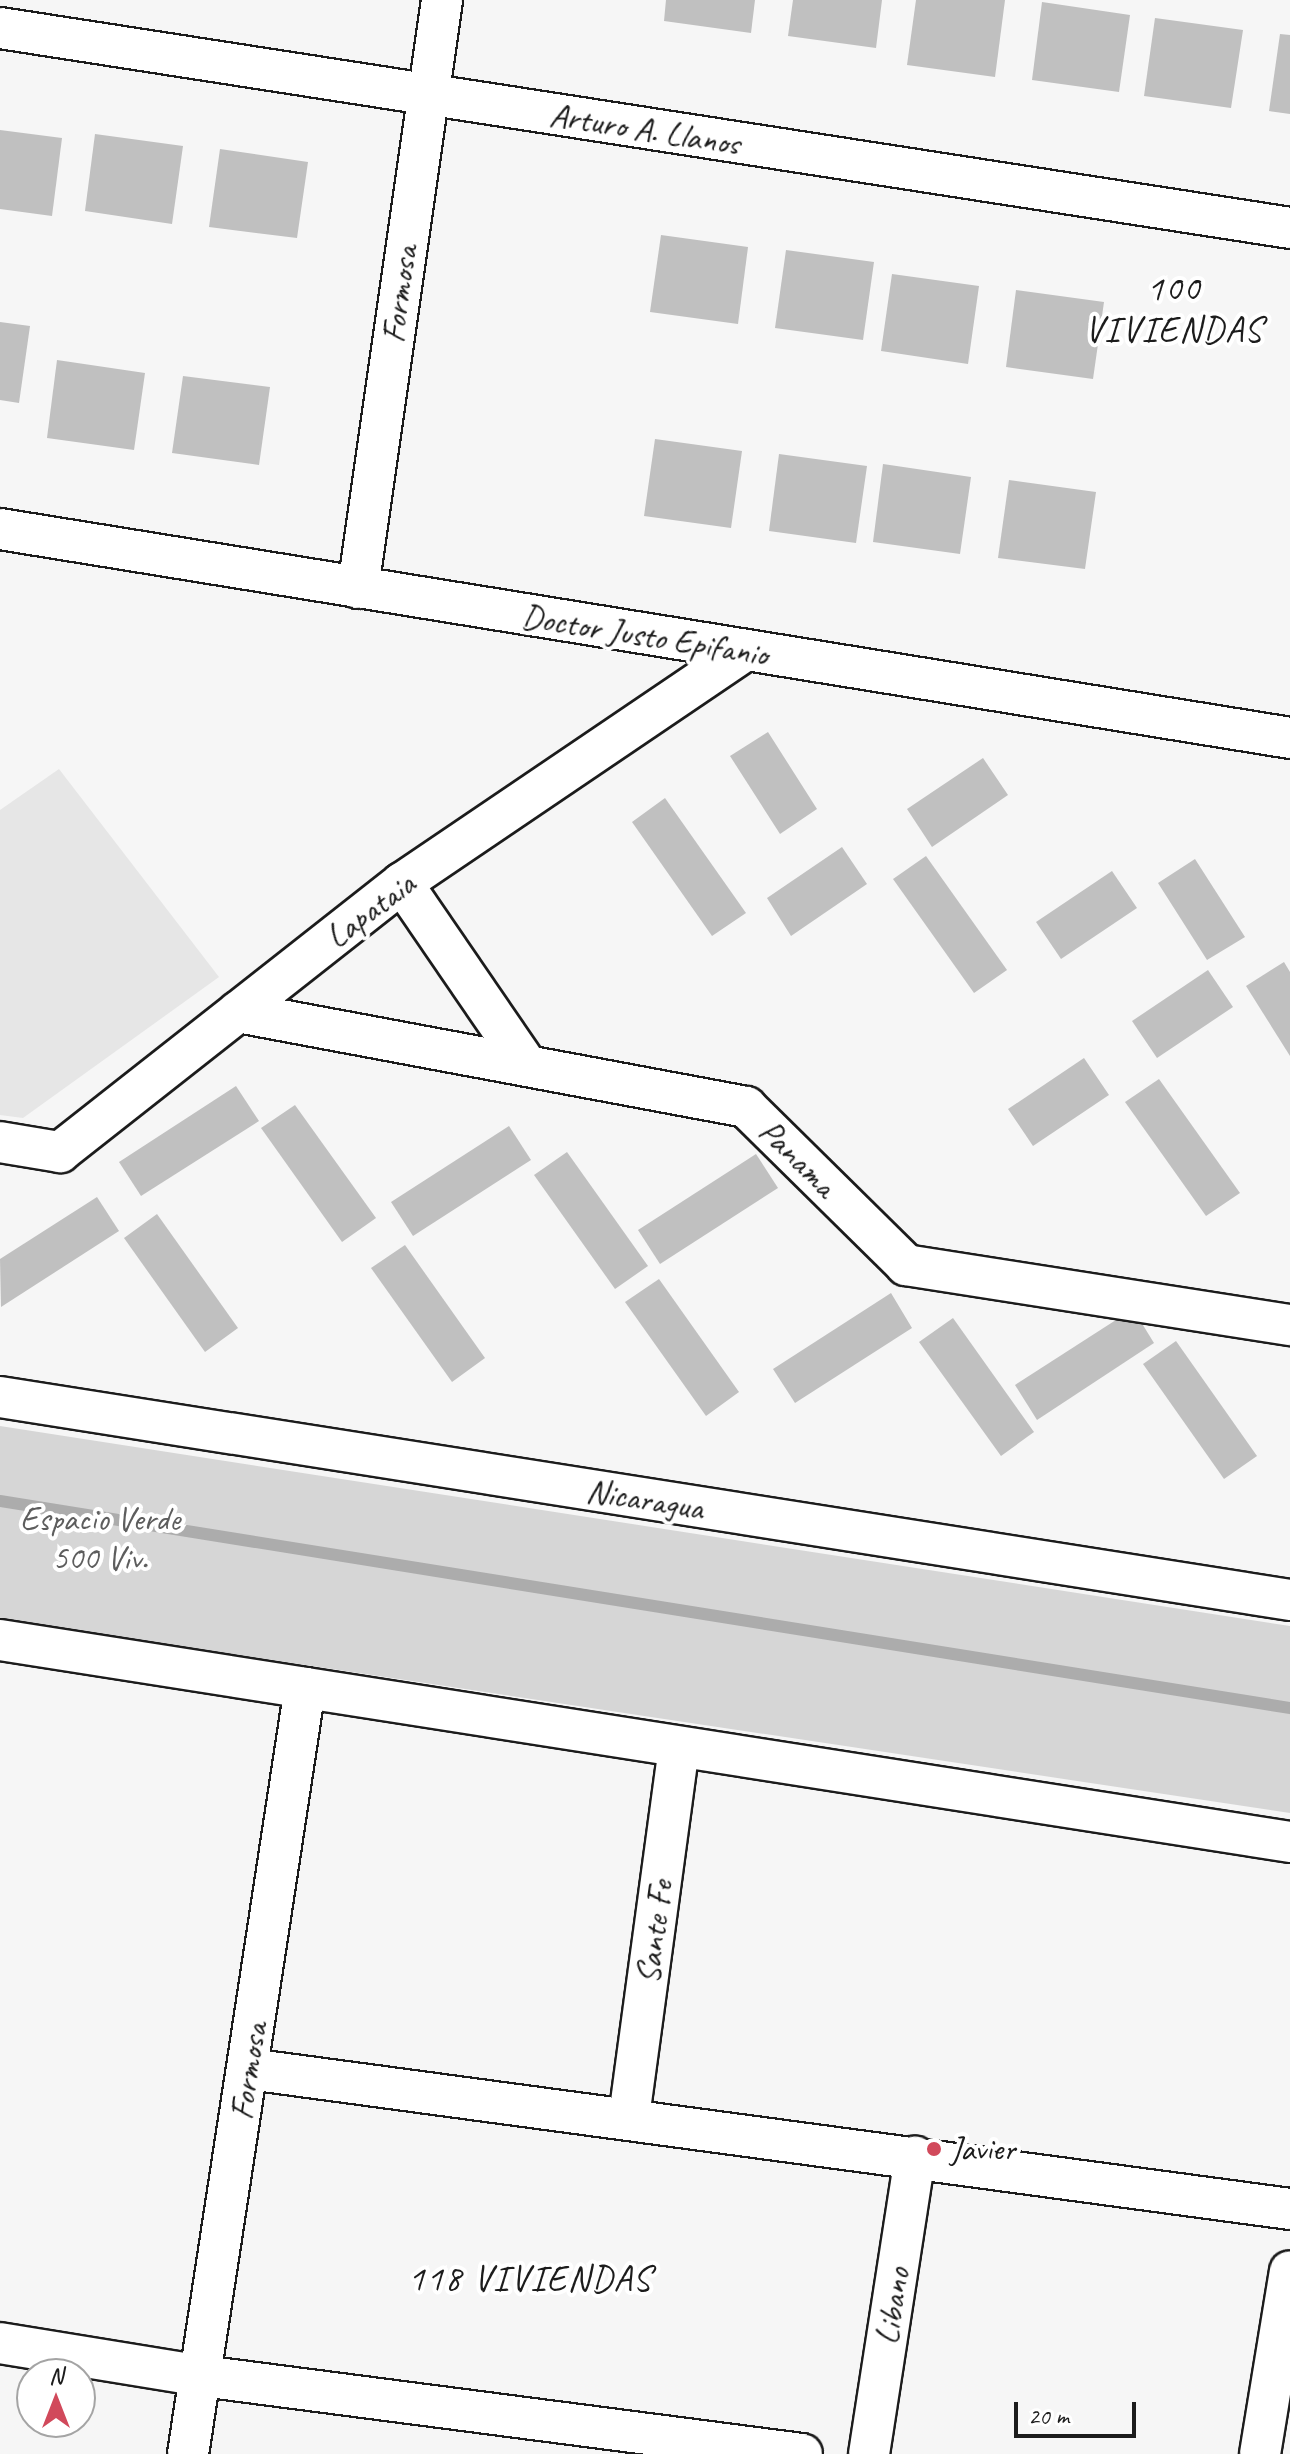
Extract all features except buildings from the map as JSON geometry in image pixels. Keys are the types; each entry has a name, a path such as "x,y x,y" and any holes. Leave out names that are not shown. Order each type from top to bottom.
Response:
{"street":[{"name":"Formosa","path":"358,588 442,0"},
{"name":"Arturo A. Llanos","path":"0,28 1290,228"},
{"name":"Doctor Justo Epifanio","path":"0,529 743,652 1290,738"},
{"name":"Lapataia","path":"0,1142 60,1152 402,883 743,652"},
{"path":"402,883 526,1064"},
{"name":"Panama","path":"238,1012 746,1107 906,1265 1290,1325"},
{"name":"Nicaragua","path":"0,1397 1290,1600"},
{"path":"0,1640 1290,1842"},
{"name":"Formosa","path":"188,2454 305,1688"},
{"name":"Sante Fe","path":"629,2117 679,1747"},
{"path":"249,2069 629,2117 1290,2209"},
{"name":"Libano","path":"869,2454 915,2157"},
{"path":"1260,2454 1290,2271"},
{"path":"0,2343 202,2376 802,2454"}],"shaded area":[{"path":"59,769 219,977 23,1118 0,1115 0,810"}],"green space":[{"name":"Espacio Verde 500 Viv.","path":"0,1426 1290,1626 1290,1813 0,1619"}],"waterway":[{"path":"0,1501 1290,1708"}],"place":[{"name":"Javier","path":"934,2149"}],"district":[{"name":"100 VIVIENDAS","path":"1174,308"},
{"name":"118 VIVIENDAS","path":"530,2279"}]}
